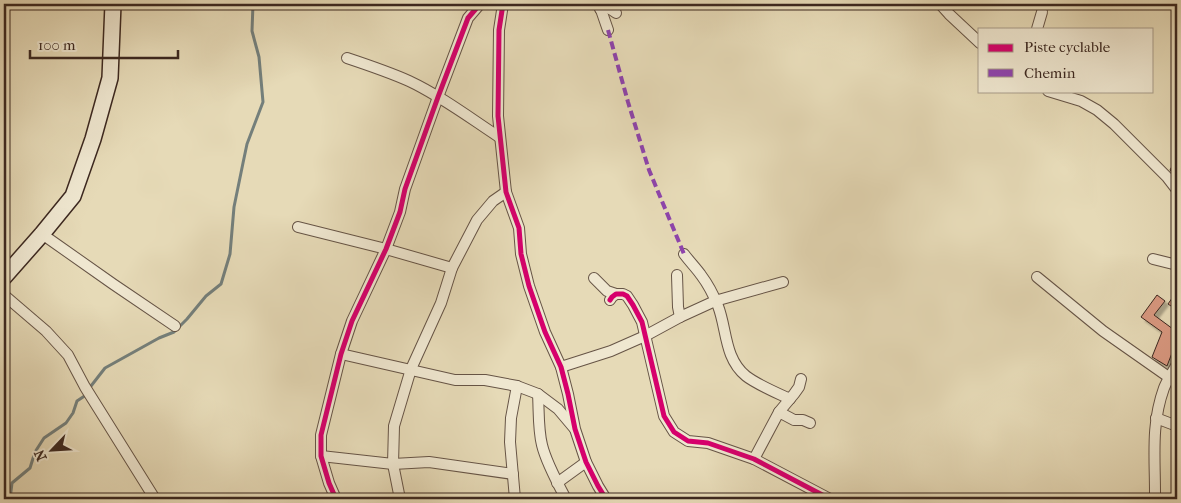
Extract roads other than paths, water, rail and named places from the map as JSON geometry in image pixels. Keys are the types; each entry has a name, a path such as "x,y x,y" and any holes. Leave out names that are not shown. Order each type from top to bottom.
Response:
{"street":[{"path":"4,278 73,196 93,140 110,78 113,4"},
{"path":"336,499 322,456 321,435 326,408 341,354 352,321 386,249 400,212 405,189 468,18 480,4"},
{"path":"502,4 499,30 498,116 506,192 519,228 528,286 545,332 561,367 575,429 586,462 606,499"},
{"path":"940,4 978,40"},
{"path":"608,30 600,6 611,9 616,13"},
{"path":"1037,28 1042,12"},
{"path":"347,58 410,82 438,97 499,137"},
{"path":"1051,92 1081,101 1097,110 1114,124 1167,177 1177,190"},
{"path":"400,499 393,464 394,426 411,369 441,303 452,268 477,220 493,200 506,192"},
{"path":"298,227 452,268"},
{"path":"42,234 175,326"},
{"path":"684,254 702,275 715,301 735,363 746,376 790,399"},
{"path":"1153,259 1177,265"},
{"path":"677,275 680,317"},
{"path":"1037,276 1103,331 1174,373 1165,387 1156,418 1154,440 1156,499"},
{"path":"594,278 613,297 623,294 627,296 642,322 664,416 674,432 688,441 708,443 754,459 830,499"},
{"path":"561,367 611,351 715,301 783,282"},
{"path":"4,295 46,331 68,355 85,387 155,499"},
{"path":"341,354 455,380 485,380 518,386 538,394 558,409 575,429"},
{"path":"754,459 779,412 799,387 801,379"},
{"path":"515,499 510,442 511,418 518,386"},
{"path":"538,394 542,446 557,483 566,499"},
{"path":"779,412 794,420 803,420 810,423"},
{"path":"1156,418 1177,426"},
{"path":"322,456 393,464 429,462 513,474"},
{"path":"557,483 586,462"}],"waterway":[{"path":"91,386 105,368 159,338 174,332 206,296 221,284 230,254 234,207 247,144 263,102 259,57 252,31 253,4"},
{"path":"10,499 12,483 30,468 35,452 44,438 66,423 73,413 77,401 86,395"}]}
